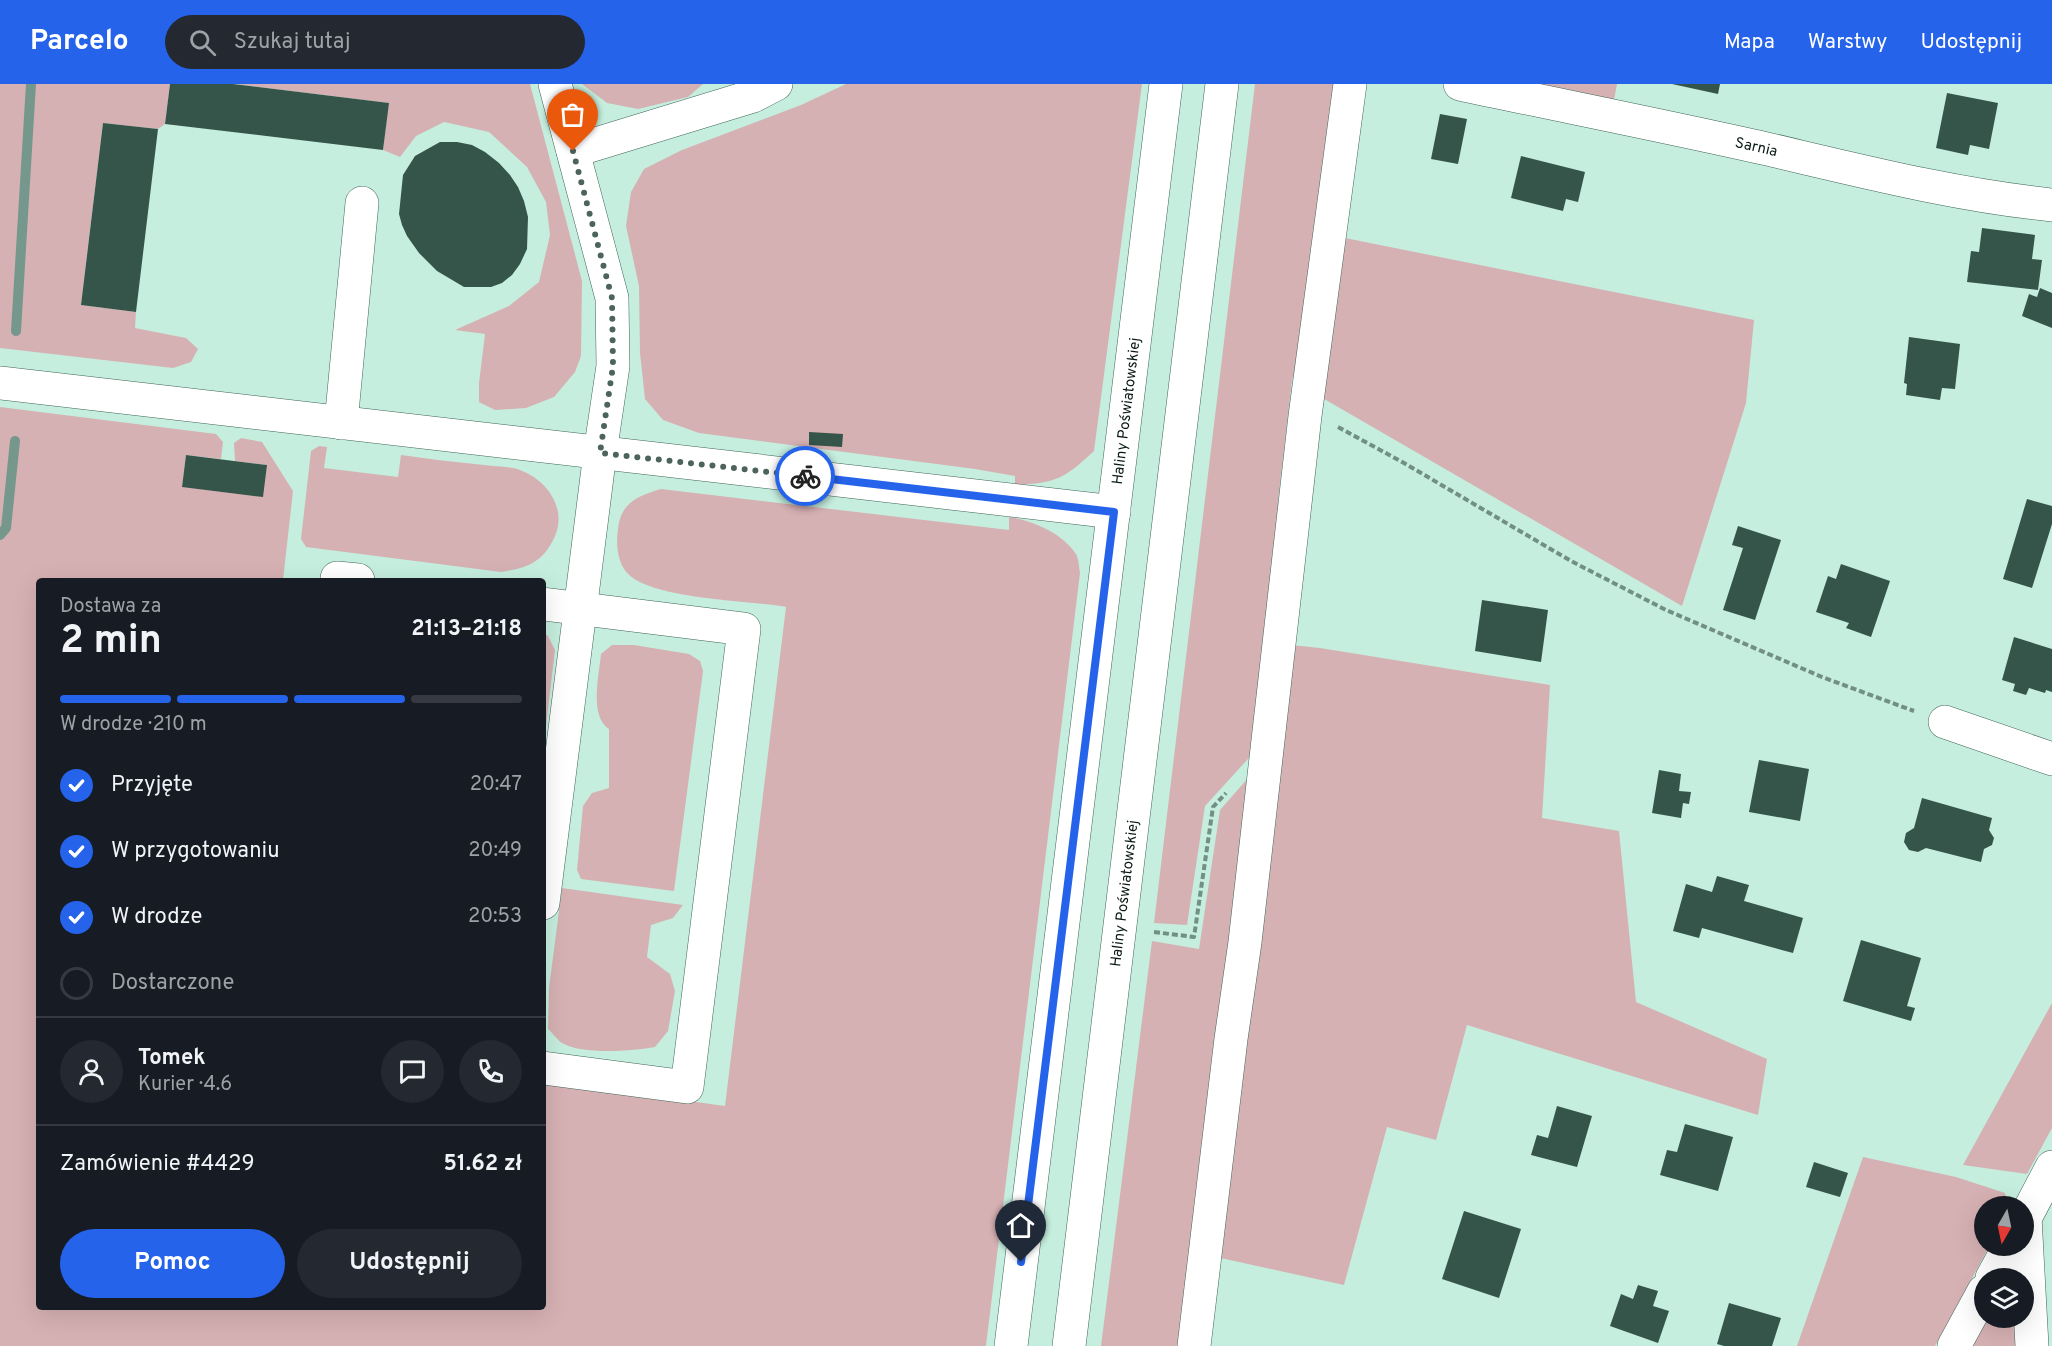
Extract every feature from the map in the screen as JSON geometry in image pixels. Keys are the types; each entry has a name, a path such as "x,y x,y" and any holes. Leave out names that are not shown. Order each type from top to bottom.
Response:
{"main road":[{"path":"546,879 613,366 612,298 555,84"},
{"name":"Haliny Poświatowskiej","path":"1011,1346 1166,84"},
{"name":"Haliny Poświatowskiej","path":"1069,1346 1222,84"},
{"path":"1194,1346 1229,1050 1245,942 1305,416 1350,84"},
{"name":"Sarnia","path":"1460,84 1918,184 2000,200 2052,205"},
{"path":"573,151 762,88"},
{"path":"342,423 362,202"},
{"path":"0,383 1114,512"},
{"path":"546,604 744,629 687,1087 546,1068"},
{"path":"1945,722 2052,759"},
{"path":"2034,1200 2052,1167"},
{"path":"2026,1256 2032,1346"},
{"path":"1954,1346 1974,1309"}],"path":[{"path":"1305,416 1332,423 1571,561 1666,610 1822,677 1945,722"},
{"path":"1147,931 1194,937 1214,807 1229,790"}],"shaded area":[{"path":"0,84 170,84 165,124 158,129 103,123 81,305 136,312 135,328 186,338 198,349 191,362 173,368 0,348"},
{"path":"233,84 530,84 582,281 581,356 575,372 554,397 526,408 495,410 479,402 485,334 455,330 509,306 539,282 550,235 546,202 527,167 489,132 444,122 416,136 400,157 383,150 388,103"},
{"path":"582,84 703,84 688,97 638,109 607,103"},
{"path":"846,84 1142,84 1094,451 1067,474 1050,481 1015,485 1015,476 975,469 699,433 663,420 645,399 640,353 639,286 626,226 631,192 644,169 682,150 801,105"},
{"path":"1255,84 1336,84 1304,343 1292,380 1278,501 1283,535 1258,748 1205,806 1187,925 1154,923"},
{"path":"1493,84 1617,84 1612,110"},
{"path":"1340,237 1754,320 1746,403 1682,606 1319,396"},
{"path":"0,407 216,434 223,442 221,459 186,455 182,487 267,465 235,461 234,443 241,438 262,442 293,491 283,578 36,578 36,1310 546,1310 546,1081 725,1106 786,607 674,593 635,579 624,569 620,560 617,534 623,512 632,502 645,494 661,489 1009,530 1009,517 1046,529 1063,540 1076,554 1080,573 986,1346 0,1346"},
{"path":"319,446 327,447 324,468 398,477 401,455 520,470 539,481 552,496 558,515 555,536 545,552 533,563 501,572 306,547 301,539 311,451"},
{"path":"546,634 555,650 546,726"},
{"path":"612,645 634,645 689,654 700,661 703,671 674,891 581,879 577,870 583,806 592,793 609,788 609,729 599,715 597,684 601,654"},
{"path":"1291,645 1550,685 1542,818 1619,831 1636,1002 1767,1059 1758,1115 1467,1025 1436,1140 1387,1127 1344,1285 1216,1257"},
{"path":"1256,769 1184,1346 1101,1346 1152,941 1199,949 1220,810"},
{"path":"562,888 683,905 673,918 651,925 647,957 670,974 675,991 668,1031 655,1047 621,1051 582,1049 562,1043 548,1029 549,988"},
{"path":"2052,1003 2052,1128 2027,1174 1963,1165"},
{"path":"1863,1157 1956,1177 2005,1193 2006,1196 1974,1196 1974,1256 1984,1256 1977,1268 1974,1268 1974,1274 1935,1346 1797,1346"},
{"path":"1979,1328 2018,1328 2018,1346 1969,1346"}],"building":[{"path":"170,84 233,84 389,103 383,150 165,124"},
{"path":"1672,84 1720,84 1718,94"},
{"path":"1947,93 1998,103 1989,149 1970,145 1968,155 1936,148"},
{"path":"1440,114 1467,119 1458,164 1431,159"},
{"path":"103,123 158,129 136,312 81,305"},
{"path":"440,142 472,145 485,152 499,163 518,187 528,217 527,249 512,275 502,283 491,287 464,287 437,271 419,253 402,225 399,214 403,175 415,156"},
{"path":"1521,156 1585,172 1578,202 1566,199 1563,211 1511,198"},
{"path":"1982,228 2035,235 2032,259 2042,260 2038,290 1967,282 1971,251 1979,252"},
{"path":"2040,288 2052,293 2052,328 2022,316 2029,294 2037,297"},
{"path":"1909,337 1960,344 1955,389 1942,388 1940,400 1906,395 1907,384 1904,383"},
{"path":"809,432 843,434 842,447 809,445"},
{"path":"186,455 267,465 263,497 182,487"},
{"path":"2027,499 2052,506 2052,524 2032,588 2003,579"},
{"path":"1738,526 1781,540 1755,620 1723,610 1743,548 1732,545"},
{"path":"1841,564 1890,581 1871,637 1846,628 1849,623 1816,612 1828,576 1836,579"},
{"path":"1482,600 1548,610 1541,662 1475,651"},
{"path":"2014,637 2052,649 2052,692 2046,690 2045,693 2029,688 2026,695 2013,691 2015,684 2002,680"},
{"path":"1759,760 1809,769 1800,821 1749,812"},
{"path":"1659,770 1681,774 1679,791 1691,792 1689,804 1683,803 1681,818 1652,813"},
{"path":"1922,798 1992,818 1989,830 1994,838 1992,845 1984,849 1981,862 1926,848 1918,852 1909,850 1904,842 1906,833 1914,828"},
{"path":"1717,876 1749,885 1744,901 1803,918 1793,953 1702,928 1699,938 1673,931 1686,884 1712,892"},
{"path":"1861,940 1921,958 1907,1006 1915,1008 1911,1021 1843,1001"},
{"path":"1557,1106 1592,1116 1577,1167 1531,1155 1537,1135 1548,1138"},
{"path":"1685,1124 1733,1137 1718,1191 1660,1175 1667,1150 1677,1152"},
{"path":"1814,1162 1848,1173 1840,1197 1806,1187"},
{"path":"1464,1211 1521,1229 1499,1298 1442,1279"},
{"path":"1638,1285 1658,1291 1653,1306 1669,1311 1658,1343 1610,1326 1621,1294 1633,1299"},
{"path":"1729,1303 1781,1318 1772,1346 1717,1344"}],"waterway":[{"path":"16,331 31,84"},
{"path":"0,535 6,528 15,441"}],"way so far":[{"path":"573,151 612,298 613,366 600,453 805,476"}],"route":[{"path":"805,476 1114,512 1021,1262"}]}
